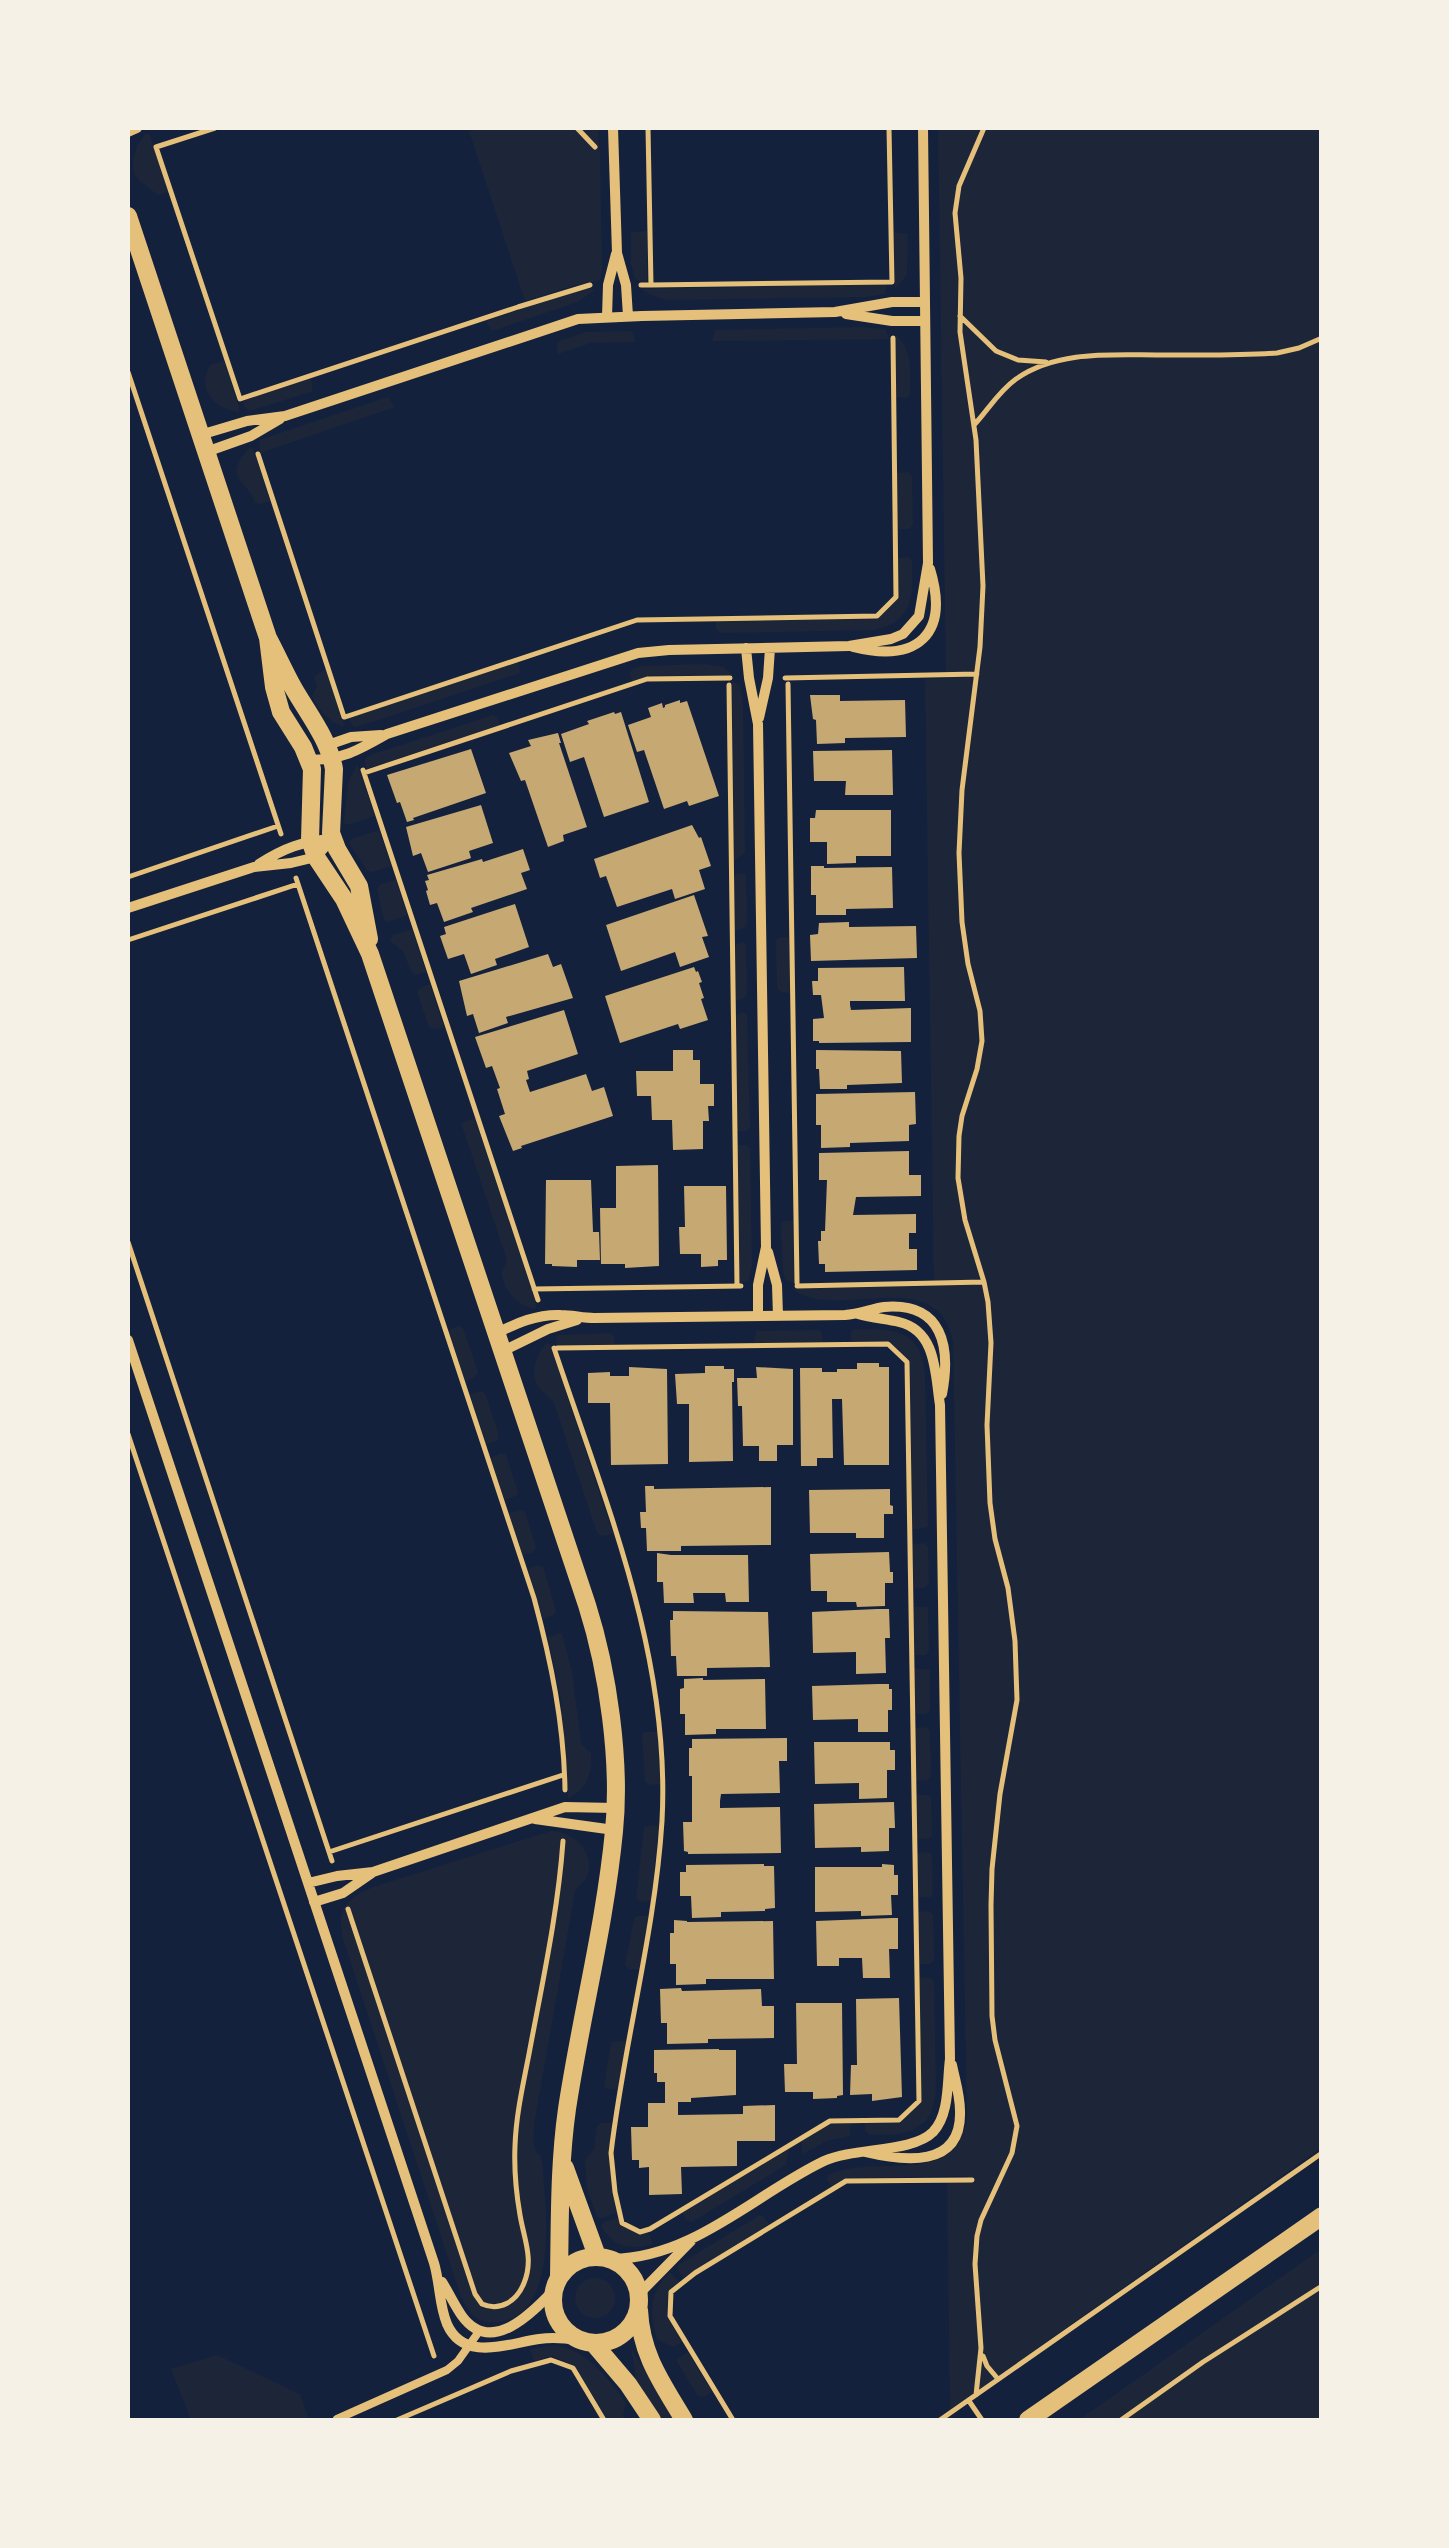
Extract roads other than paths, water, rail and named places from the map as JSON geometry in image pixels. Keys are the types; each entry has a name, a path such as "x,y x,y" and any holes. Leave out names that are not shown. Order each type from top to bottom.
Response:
{"street":[{"path":"128,132 137,128"},
{"path":"613,128 617,252 626,285 628,316"},
{"path":"330,752 356,752 387,734 638,653 849,646 891,639 912,626 919,616 928,563 923,128"},
{"path":"128,216 268,638 330,752 334,769 332,839 359,886 367,943"},
{"path":"607,316 608,285 617,252"},
{"path":"203,443 246,421 285,416 566,322 607,316 835,312 892,302 925,302"},
{"path":"835,312 892,321 925,321"},
{"path":"203,443 252,436 285,416"},
{"path":"849,646 890,652 912,647 922,640 937,606 928,563"},
{"path":"268,638 281,712 310,760 314,779 313,849 367,943 593,1628 606,1686 616,1808 601,1921 566,2114 552,2306 566,2332 586,2342 628,2384 652,2420"},
{"path":"746,648 758,724 766,1247 758,1285 758,1316"},
{"path":"758,724 770,648"},
{"path":"310,760 351,737 387,734"},
{"path":"128,908 254,867 290,863 332,839"},
{"path":"254,867 286,847 313,849 332,839"},
{"path":"766,1247 777,1285 778,1316"},
{"path":"858,1314 881,1307 900,1308 918,1311 932,1321 943,1336 946,1349 940,1405"},
{"path":"438,2277 462,2316 480,2330 495,2332 516,2325 530,2315 569,2266 582,2258 630,2259 655,2254 695,2237 820,2163 859,2151 925,2139 944,2111 950,2058 940,1405 933,1355 927,1342 918,1330 902,1322 858,1314 543,1316 522,1320 500,1342"},
{"path":"500,1342 583,1318"},
{"path":"128,1340 438,2277 444,2318 450,2331 468,2346 492,2348 559,2337 609,2342 632,2324 639,2302 695,2237"},
{"path":"308,1883 373,1872 565,1808 616,1808"},
{"path":"534,1819 614,1830"},
{"path":"314,1902 343,1893 373,1872"},
{"path":"859,2151 896,2160 913,2159 940,2152 952,2142 961,2115 950,2058"},
{"path":"562,2158 573,2196 604,2258 625,2268 634,2279 642,2342 684,2420"},
{"path":"1028,2420 1322,2216"}],"lane":[{"path":"337,2419 440,2374 458,2360 480,2330"}]}
